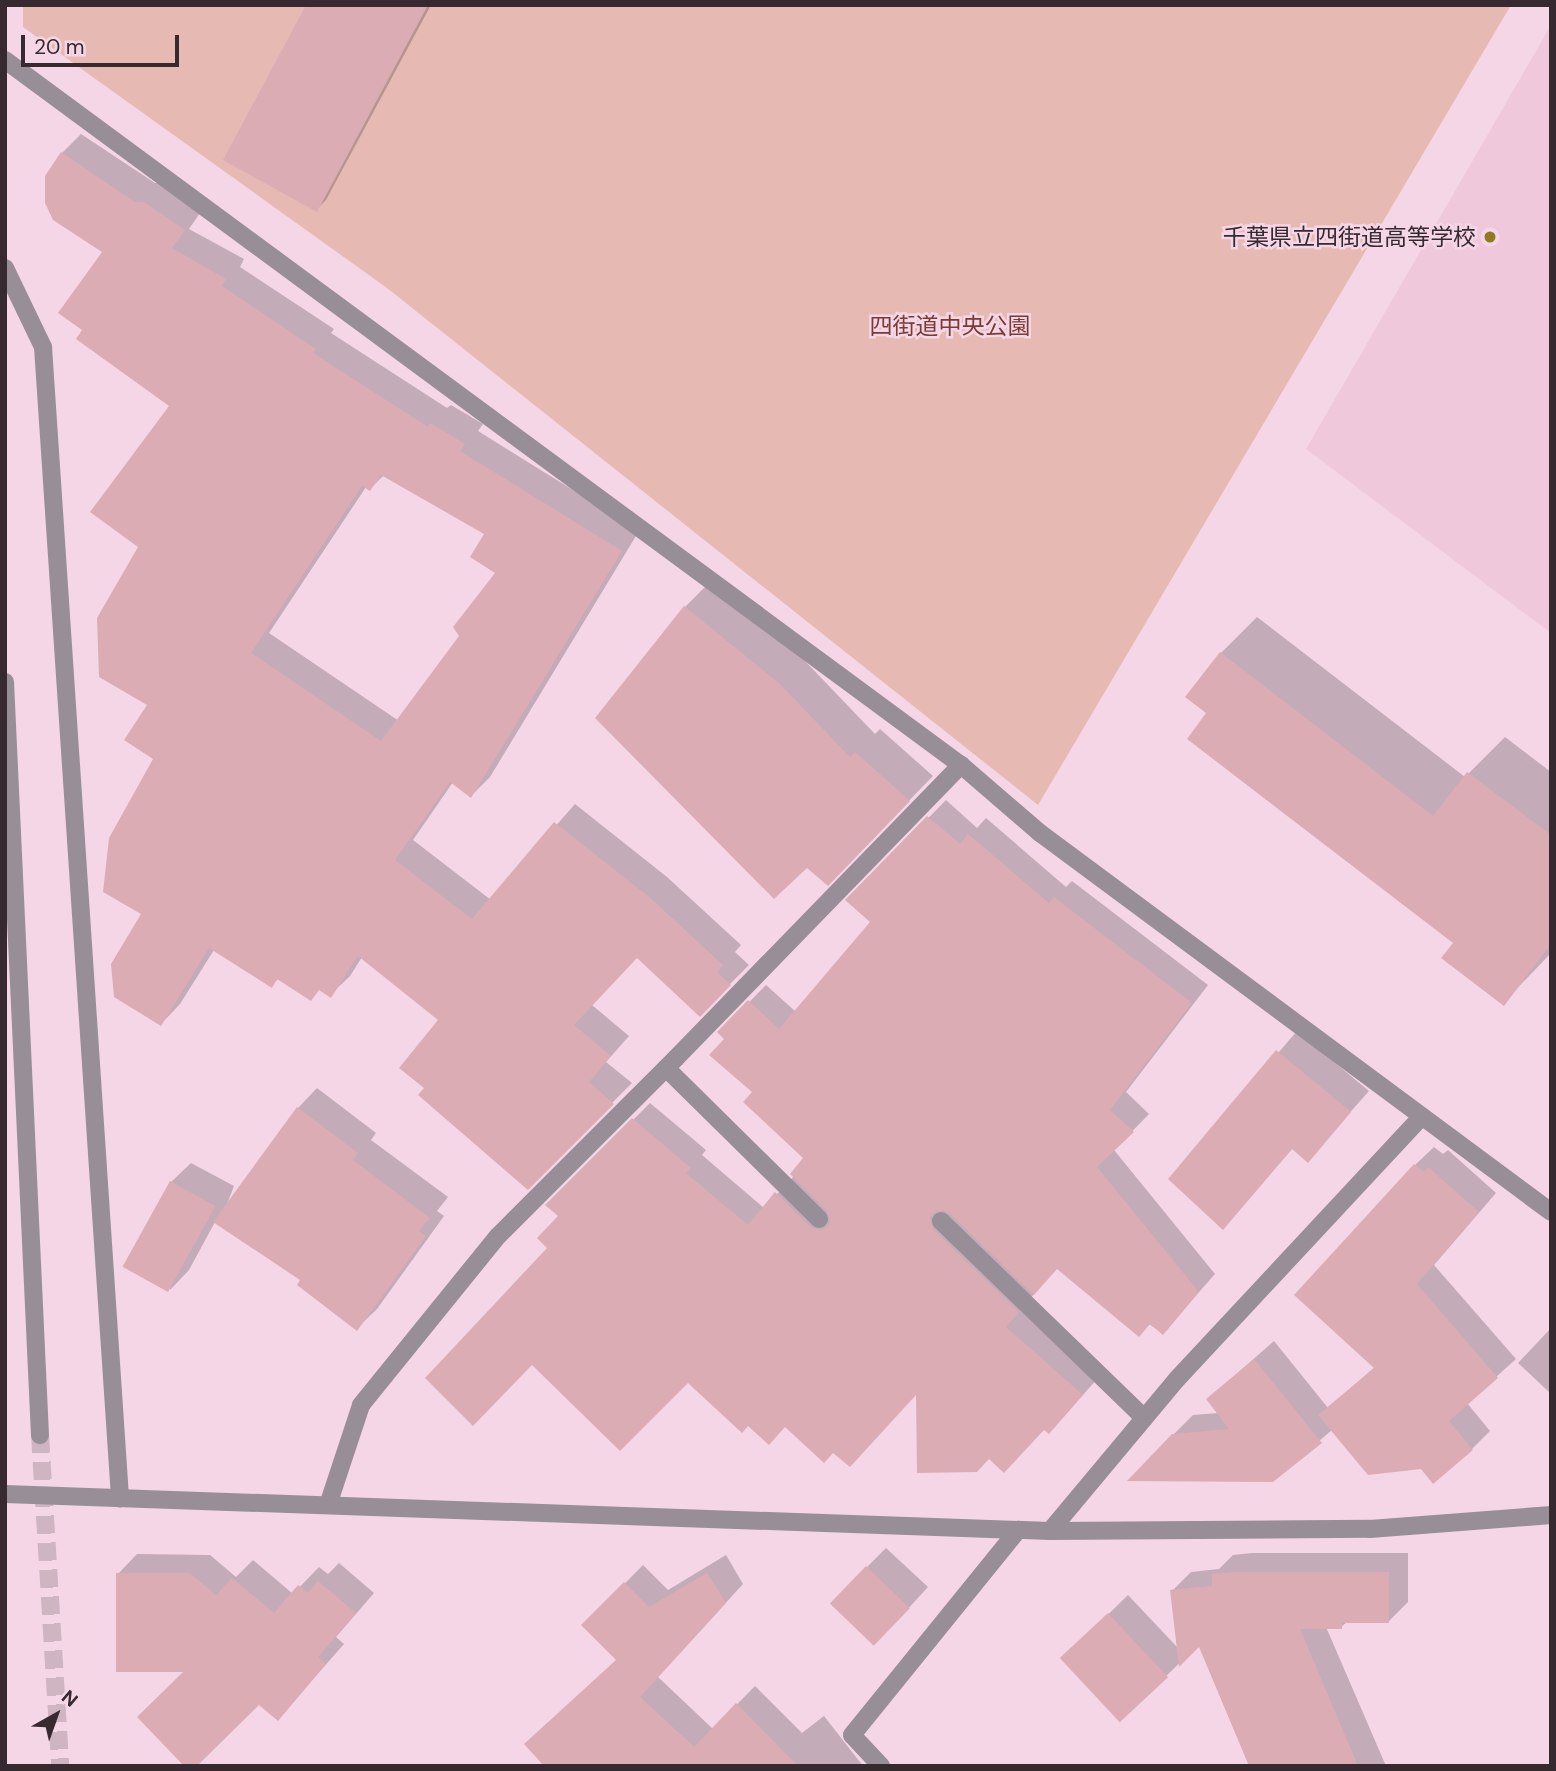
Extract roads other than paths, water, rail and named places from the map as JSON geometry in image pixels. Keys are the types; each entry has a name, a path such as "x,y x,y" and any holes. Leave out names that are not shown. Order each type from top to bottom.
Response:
{"street":[{"path":"5,60 961,765 1040,833 1551,1212"},
{"path":"5,268 43,347 120,1498"},
{"path":"5,682 40,1435"},
{"path":"328,1505 361,1405 498,1236 961,765"},
{"path":"666,1068 819,1219"},
{"path":"1050,1531 1144,1418 1422,1116"},
{"path":"941,1221 1144,1418"},
{"path":"5,1494 1050,1531 1370,1529 1551,1515"},
{"path":"881,1766 852,1735 1018,1530"}],"tunnel":[{"path":"40,1435 60,1766"}],"place":[{"name":"千葉県立四街道高等学校","path":"1490,237"}],"park label":[{"name":"四街道中央公園","path":"950,326"}]}
